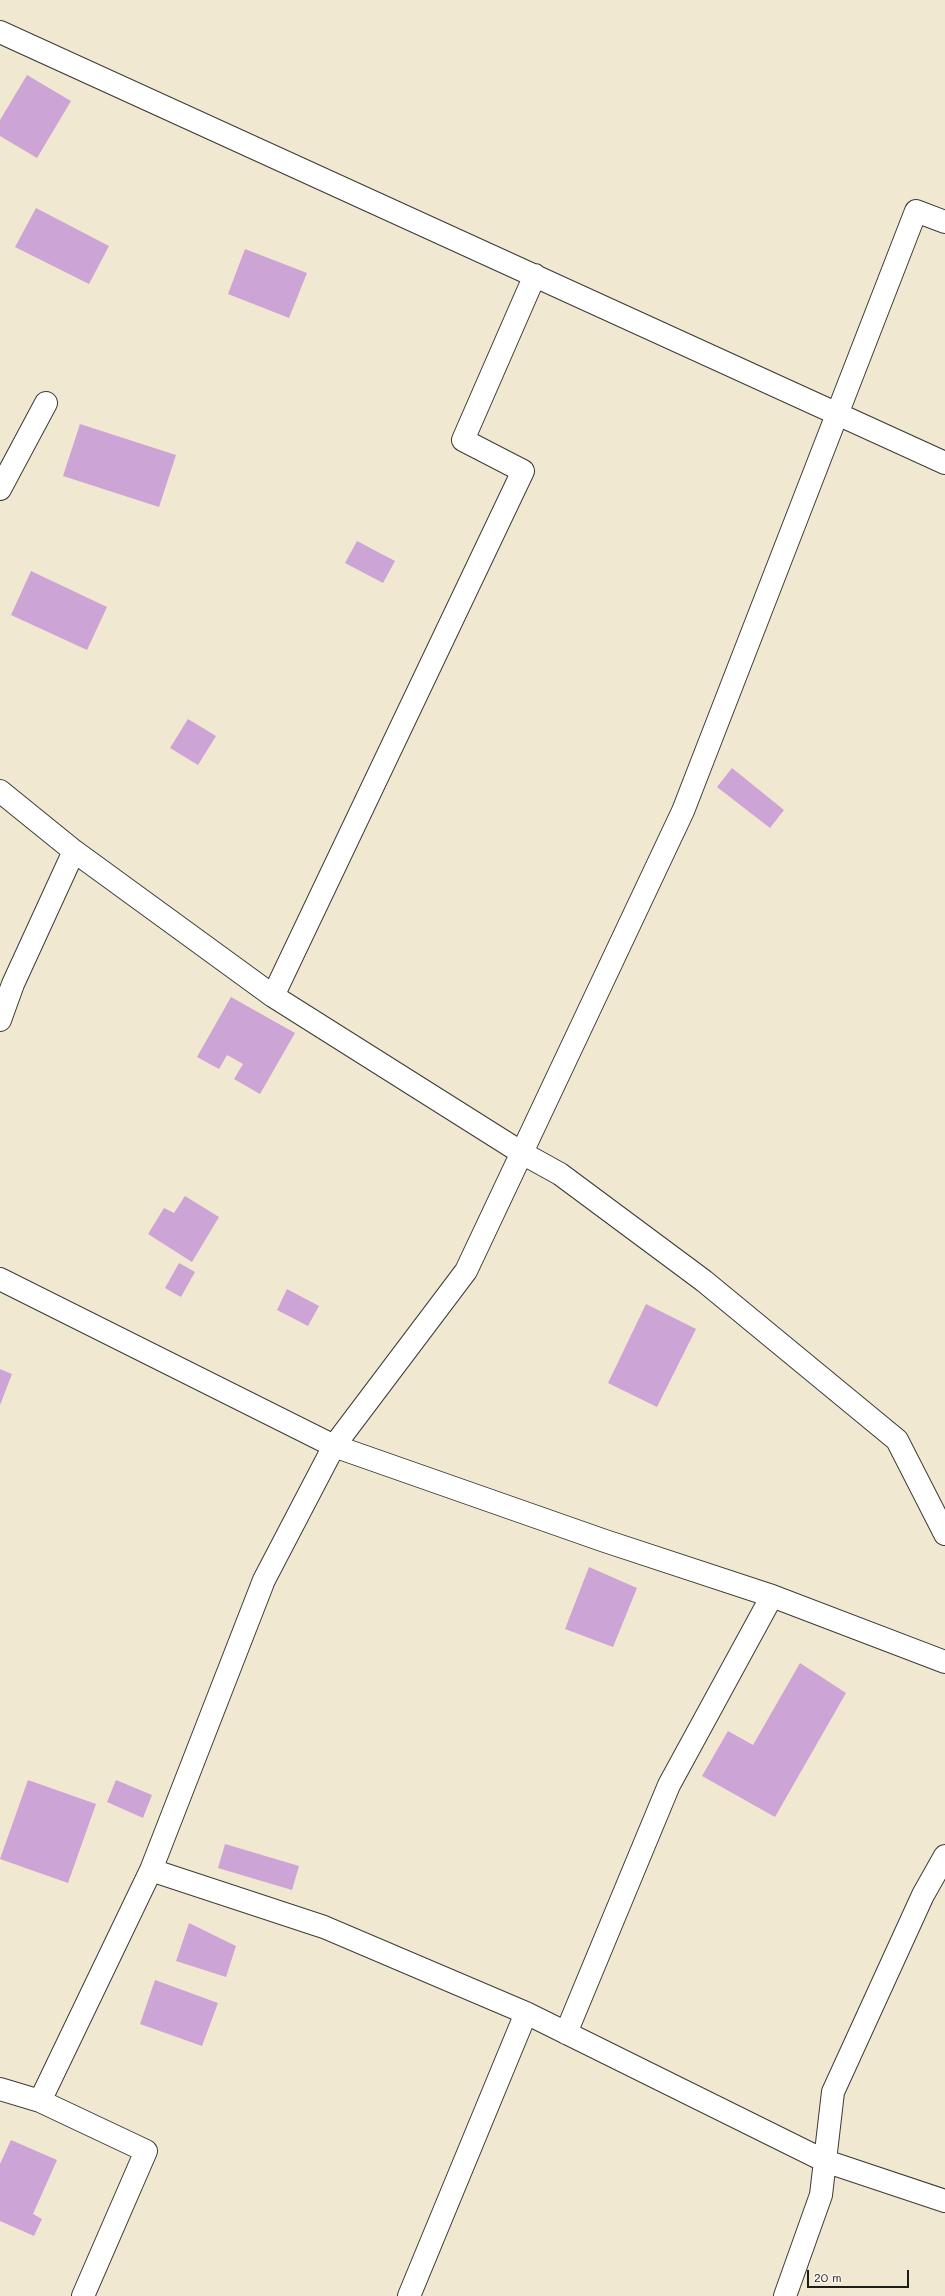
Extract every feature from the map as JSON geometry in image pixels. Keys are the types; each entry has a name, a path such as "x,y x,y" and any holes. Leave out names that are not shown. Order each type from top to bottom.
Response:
{"street":[{"path":"0,32 945,463"},
{"path":"40,2101 152,1870 264,1580 334,1446 466,1271 683,811 916,211 945,222"},
{"path":"274,996 523,471 463,440 535,275"},
{"path":"0,489 46,403"},
{"path":"0,791 74,851 274,996 522,1153 560,1174 704,1282 897,1440 945,1534"},
{"path":"0,1020 13,984 74,851"},
{"path":"0,1279 334,1446 605,1541 772,1596 945,1662"},
{"path":"566,2033 669,1785 772,1596"},
{"path":"785,2296 821,2195 833,2092 923,1895 945,1856"},
{"path":"152,1870 324,1927 526,2013 825,2161 945,2201"},
{"path":"409,2296 526,2013"},
{"path":"0,2090 40,2101 146,2150 83,2296"}],"building":[{"path":"27,75 71,101 37,158 0,136 0,120"},
{"path":"36,208 109,246 89,284 15,247"},
{"path":"245,249 307,273 289,318 228,294"},
{"path":"80,424 176,455 159,507 63,476"},
{"path":"357,541 395,561 383,583 345,563"},
{"path":"31,571 107,607 87,650 11,615"},
{"path":"188,719 216,736 198,765 170,748"},
{"path":"732,768 784,810 770,828 717,787"},
{"path":"231,997 295,1033 260,1094 234,1079 243,1064 227,1055 219,1069 197,1057"},
{"path":"185,1196 219,1217 192,1262 148,1234 164,1208 174,1213"},
{"path":"179,1263 195,1272 181,1297 165,1288"},
{"path":"287,1289 319,1306 308,1326 277,1310"},
{"path":"646,1304 696,1329 657,1407 608,1383"},
{"path":"0,1369 12,1374 0,1405"},
{"path":"589,1567 637,1588 613,1647 565,1629"},
{"path":"800,1663 846,1693 775,1817 702,1776 728,1731 753,1745"},
{"path":"28,1780 96,1804 68,1883 0,1859"},
{"path":"116,1780 152,1795 143,1818 107,1802"},
{"path":"225,1844 299,1866 292,1890 218,1868"},
{"path":"189,1923 236,1946 226,1977 176,1961"},
{"path":"155,1980 218,2003 202,2046 140,2024"},
{"path":"11,2140 57,2160 33,2214 42,2219 34,2236 0,2221 0,2164"}]}
